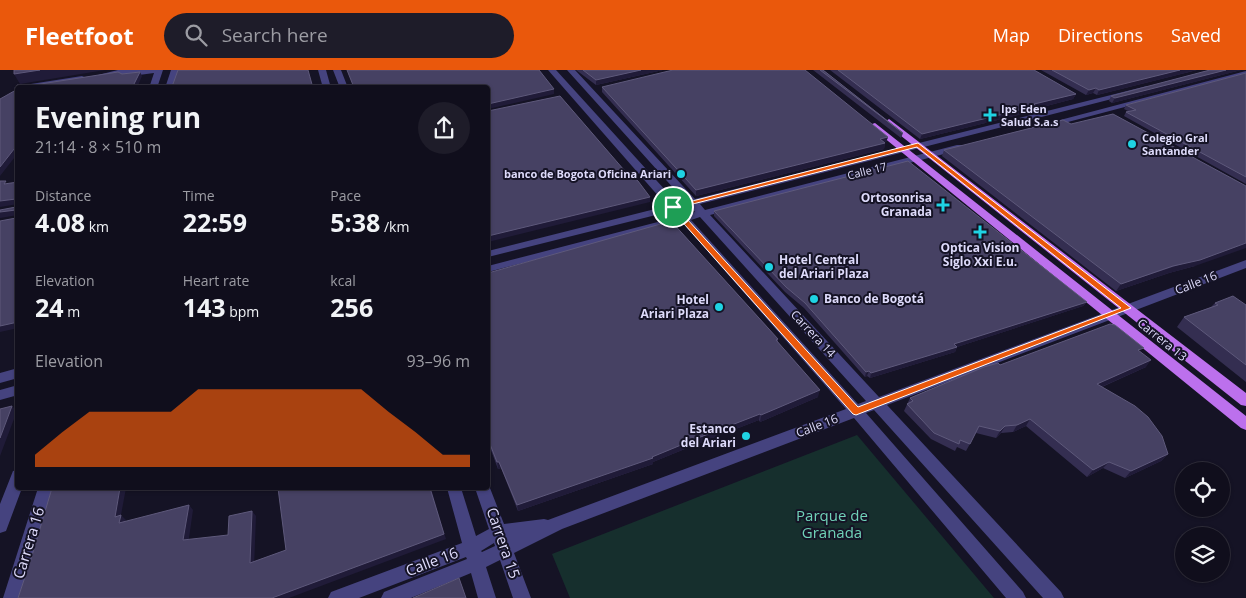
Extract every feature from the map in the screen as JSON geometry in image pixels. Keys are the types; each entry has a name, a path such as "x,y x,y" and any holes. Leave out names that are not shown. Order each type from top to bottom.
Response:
{"main road":[{"name":"Carrera 13","path":"881,116 1246,401"},
{"name":"Carrera 13","path":"864,118 1246,424"}],"street":[{"path":"45,85 132,70"},
{"path":"64,85 159,70 154,85"},
{"path":"170,85 175,70"},
{"path":"322,70 326,85"},
{"path":"337,70 343,85"},
{"path":"554,73 572,71"},
{"name":"Carrera 14","path":"572,71 592,87 692,202 1055,598"},
{"name":"Carrera 14","path":"554,73 566,93 673,207 856,411 1017,598"},
{"path":"1036,128 1113,111 1246,74"},
{"name":"Calle 17","path":"490,253 918,145 1087,97 1156,85"},
{"path":"566,93 592,87"},
{"path":"1087,97 1113,111"},
{"name":"Calle 17","path":"490,268 969,145"},
{"name":"Calle 16","path":"337,598 475,555 505,549 556,524 1246,264"},
{"path":"0,378 15,374"},
{"path":"0,395 15,391"},
{"path":"0,526 15,484"},
{"name":"Carrera 16","path":"12,598 45,490"},
{"path":"455,490 487,598"},
{"name":"Carrera 15","path":"484,490 522,598"},
{"name":"Calle 16","path":"390,598 475,555 499,532 556,524"}],"green space":[{"name":"Parque de Granada","path":"857,435 994,598 570,598 552,554"}],"building":[{"path":"14,70 40,70 14,74"},
{"path":"178,70 308,70 312,85 171,85"},
{"path":"347,70 539,70 554,89 490,104 490,85 353,85"},
{"path":"583,70 641,70 596,80"},
{"path":"673,70 805,70 888,137 880,139 885,143 696,190 602,87"},
{"path":"820,70 823,70 903,133"},
{"path":"838,70 1034,70 1076,94 1034,104 1036,106 922,134"},
{"path":"1052,70 1180,70 1099,90 1096,88 1089,90"},
{"path":"1210,70 1226,70 1115,98 1111,96"},
{"path":"118,72 122,74 140,72 134,85 34,85"},
{"path":"1246,73 1246,177 1126,112 1136,110 1126,105"},
{"path":"15,91 15,148 0,167 0,99"},
{"path":"560,96 624,170 638,181 650,197 490,236 490,111"},
{"path":"1113,114 1246,186 1246,243 1200,260 1173,266 1121,284 944,150 1063,120 1071,124"},
{"path":"908,161 1087,302 954,344 957,347 871,373 869,371 866,372 805,303 786,287 714,211"},
{"path":"0,181 6,181 4,184 15,182 15,199 0,201"},
{"path":"15,207 15,210 0,212 0,210"},
{"path":"15,218 15,323 0,326 0,221"},
{"path":"671,221 778,339 776,340 820,390 761,415 698,438 653,458 517,505 490,444 490,272"},
{"path":"1233,296 1246,305 1246,365 1184,317 1218,305 1215,303"},
{"path":"1110,324 1115,325 1144,348 1138,350 1151,360 1097,384 1135,406 1148,417 1162,436 1168,454 1131,471 1109,462 1093,470 1030,419 1017,425 1005,426 1000,431 979,426 970,444 960,440 959,444 934,433 907,404 913,401 910,398 984,367 998,363 1000,365"},
{"path":"12,406 0,438 0,409"},
{"path":"51,490 120,490 115,517 121,515 119,523 189,505 183,540 228,535 229,516 252,511 250,563 286,550 278,490 431,490 444,534 272,598 18,598"},
{"path":"459,578 466,598 413,598"}],"place":[{"name":"Ips Eden Salud S.a.s","path":"990,115"},
{"name":"Colegio Gral Santander","path":"1132,144"},
{"name":"banco de Bogota Oficina Ariari","path":"681,174"},
{"name":"Ortosonrisa Granada","path":"943,205"},
{"name":"Optica Vision Siglo Xxi E.u.","path":"980,232"},
{"name":"Hotel Central del Ariari Plaza","path":"769,267"},
{"name":"Banco de Bogotá","path":"814,299"},
{"name":"Hotel Ariari Plaza","path":"719,307"},
{"name":"Estanco del Ariari","path":"746,436"}],"route":[{"path":"918,145 1127,308 856,411 673,207 918,145"}]}
